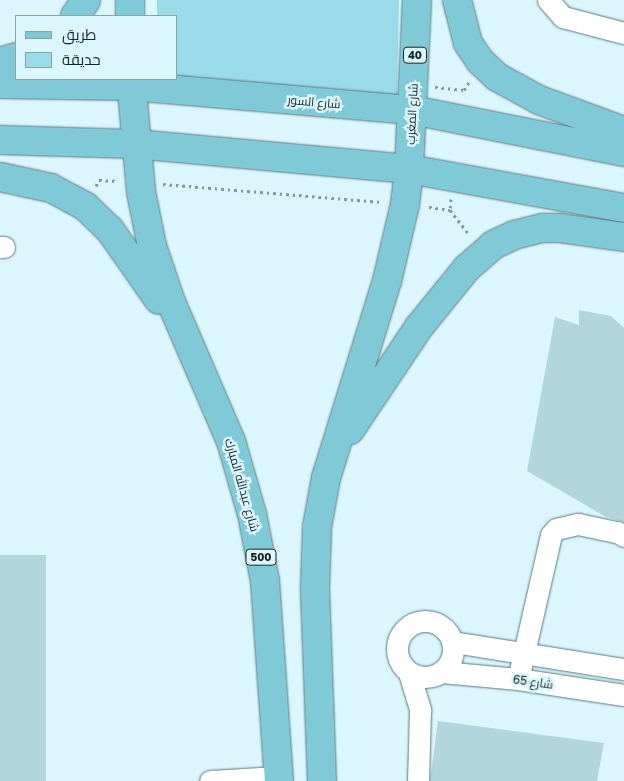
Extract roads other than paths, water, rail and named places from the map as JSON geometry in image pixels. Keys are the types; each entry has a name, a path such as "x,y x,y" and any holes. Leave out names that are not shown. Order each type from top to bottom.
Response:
{"main road":[{"path":"76,15 86,0"},
{"path":"130,0 130,15"},
{"name":"شارع المغرب","path":"410,169 418,0"},
{"path":"457,0 464,34 480,61 496,77 519,90 624,131"},
{"path":"0,62 15,57"},
{"path":"131,82 135,144"},
{"name":"شارع السور","path":"0,84 131,82 412,98 624,152"},
{"path":"0,140 135,144 410,169 624,208"},
{"name":"شارع عبدالله المبارك","path":"135,144 147,223 159,269 188,345 231,441 252,514 265,581 278,779"},
{"path":"322,781 315,588 315,545 320,508 333,456 387,281 405,204 410,169"},
{"path":"0,177 51,188 86,207 110,230 188,345"},
{"path":"333,456 419,327 467,268 483,252 514,234 543,228 560,228 624,237"}],"street":[{"path":"548,0 563,17 624,33"},
{"path":"518,680 522,653 551,535 556,529 578,524 617,532 624,536"},
{"path":"420,722 442,672 452,658 453,642 443,627 434,623 417,622 409,626 402,633 397,650 403,667 410,673 425,677 442,672"},
{"path":"453,642 624,669"},
{"name":"شارع 65","path":"442,672 518,680 624,695"},
{"path":"410,673 418,697 420,722 418,781"},
{"path":"210,781 278,779"}]}
